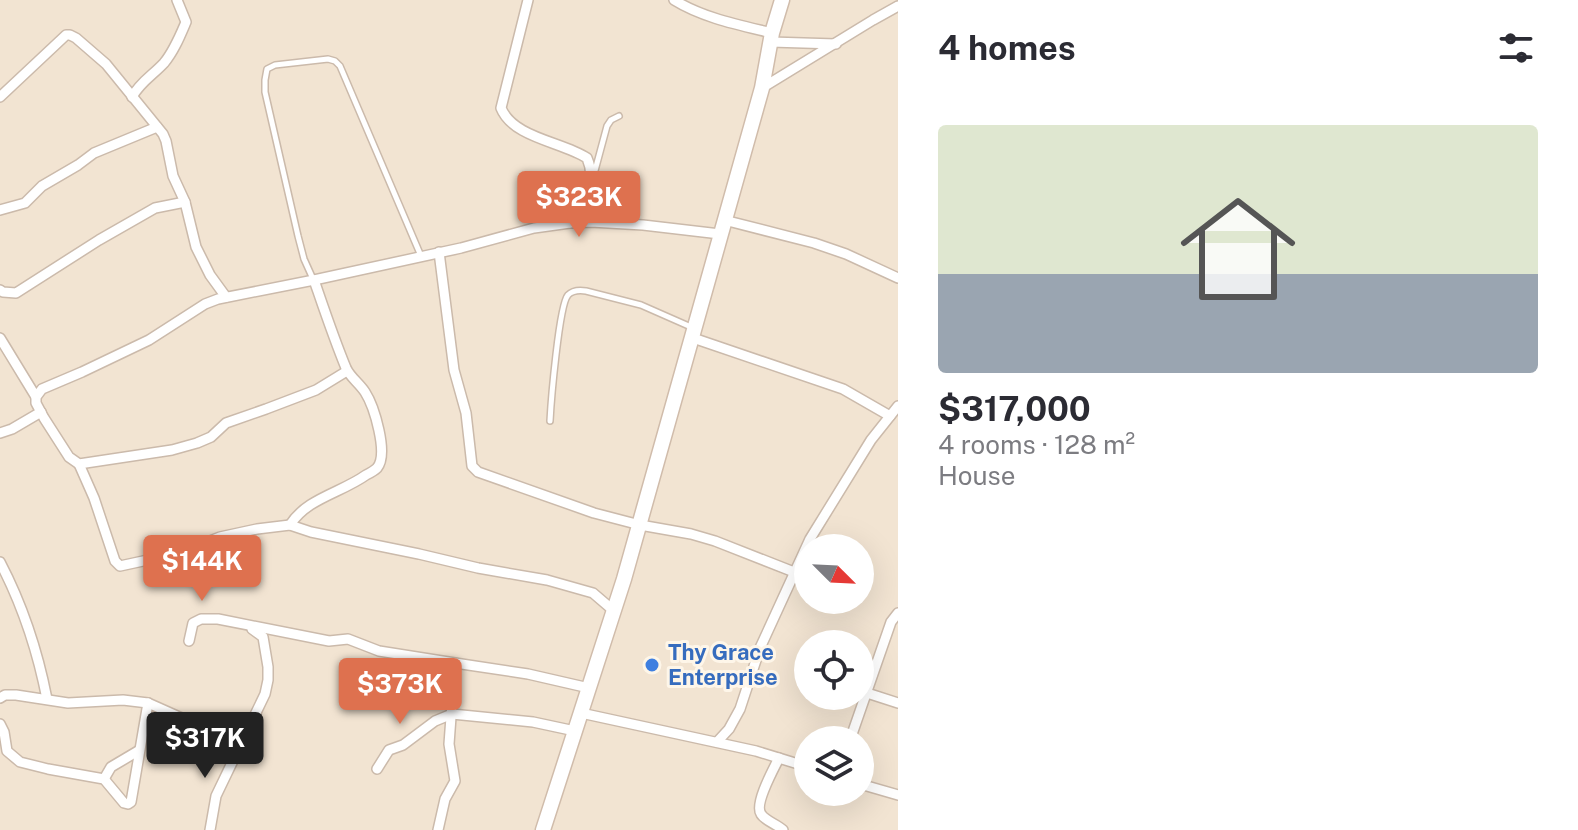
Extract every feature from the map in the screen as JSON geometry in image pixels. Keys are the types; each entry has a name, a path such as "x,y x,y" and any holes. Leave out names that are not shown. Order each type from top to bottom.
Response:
{"street":[{"path":"132,97 145,79 165,62 178,40 186,22 177,0"},
{"path":"528,0 501,108 511,123 555,145 585,155 590,162 592,182 570,223"},
{"path":"674,0 701,13 772,37 836,44"},
{"path":"543,830 640,525 762,88 782,0"},
{"path":"762,88 898,6"},
{"path":"0,97 66,35 106,64 166,141 173,176 185,202 196,247 210,275 226,297"},
{"path":"0,210 25,203 42,186 94,153 157,127"},
{"path":"0,290 16,293 155,208 185,202"},
{"path":"36,397 42,389 135,347 205,304 226,297 439,252 534,228 570,223 722,227 814,243 898,278"},
{"path":"439,252 454,370 466,413 475,470 594,513 715,541 794,572 752,669 740,709 729,729 717,742"},
{"path":"290,525 301,511 314,502 355,483 378,467 382,455 382,442 364,389 347,371 314,280"},
{"path":"694,333 843,389 890,416"},
{"path":"0,338 69,457 79,464 115,561 120,566 180,553 220,537 290,525 478,568 547,580 593,593 614,611"},
{"path":"79,464 172,450 197,443 211,437 226,423 316,390 347,371"},
{"path":"814,534 871,440 898,406"},
{"path":"0,433 41,412"},
{"path":"0,562 12,585 33,643 47,699"},
{"path":"874,672 891,622 898,613"},
{"path":"189,641 193,623 201,619 218,619 329,641 348,639 379,651 528,674 589,688"},
{"path":"210,830 216,796 265,694 268,680 263,637 249,626"},
{"path":"438,830 445,799 455,781 449,753 455,663"},
{"path":"0,698 16,695 68,703 123,700 148,703 240,744"},
{"path":"874,695 898,703"},
{"path":"0,724 7,751 20,762 104,779 124,803 131,802 148,703"},
{"path":"581,713 717,742 794,763"},
{"path":"377,769 389,750 403,745 435,721 452,714 533,722 575,731"},
{"path":"104,779 111,767 138,751"},
{"path":"779,758 759,805 761,814 783,830"},
{"path":"874,788 898,795"}],"lane":[{"path":"314,280 301,248 265,92 267,69 275,65 328,59 340,66 421,256"},
{"path":"592,182 607,126 619,116"},
{"path":"550,421 553,373 567,296 577,290 651,309 694,333"}],"shaded area":[{"path":"0,0 898,0 898,830 0,830"}],"place":[{"name":"Thy Grace Enterprise","path":"652,665"}]}
